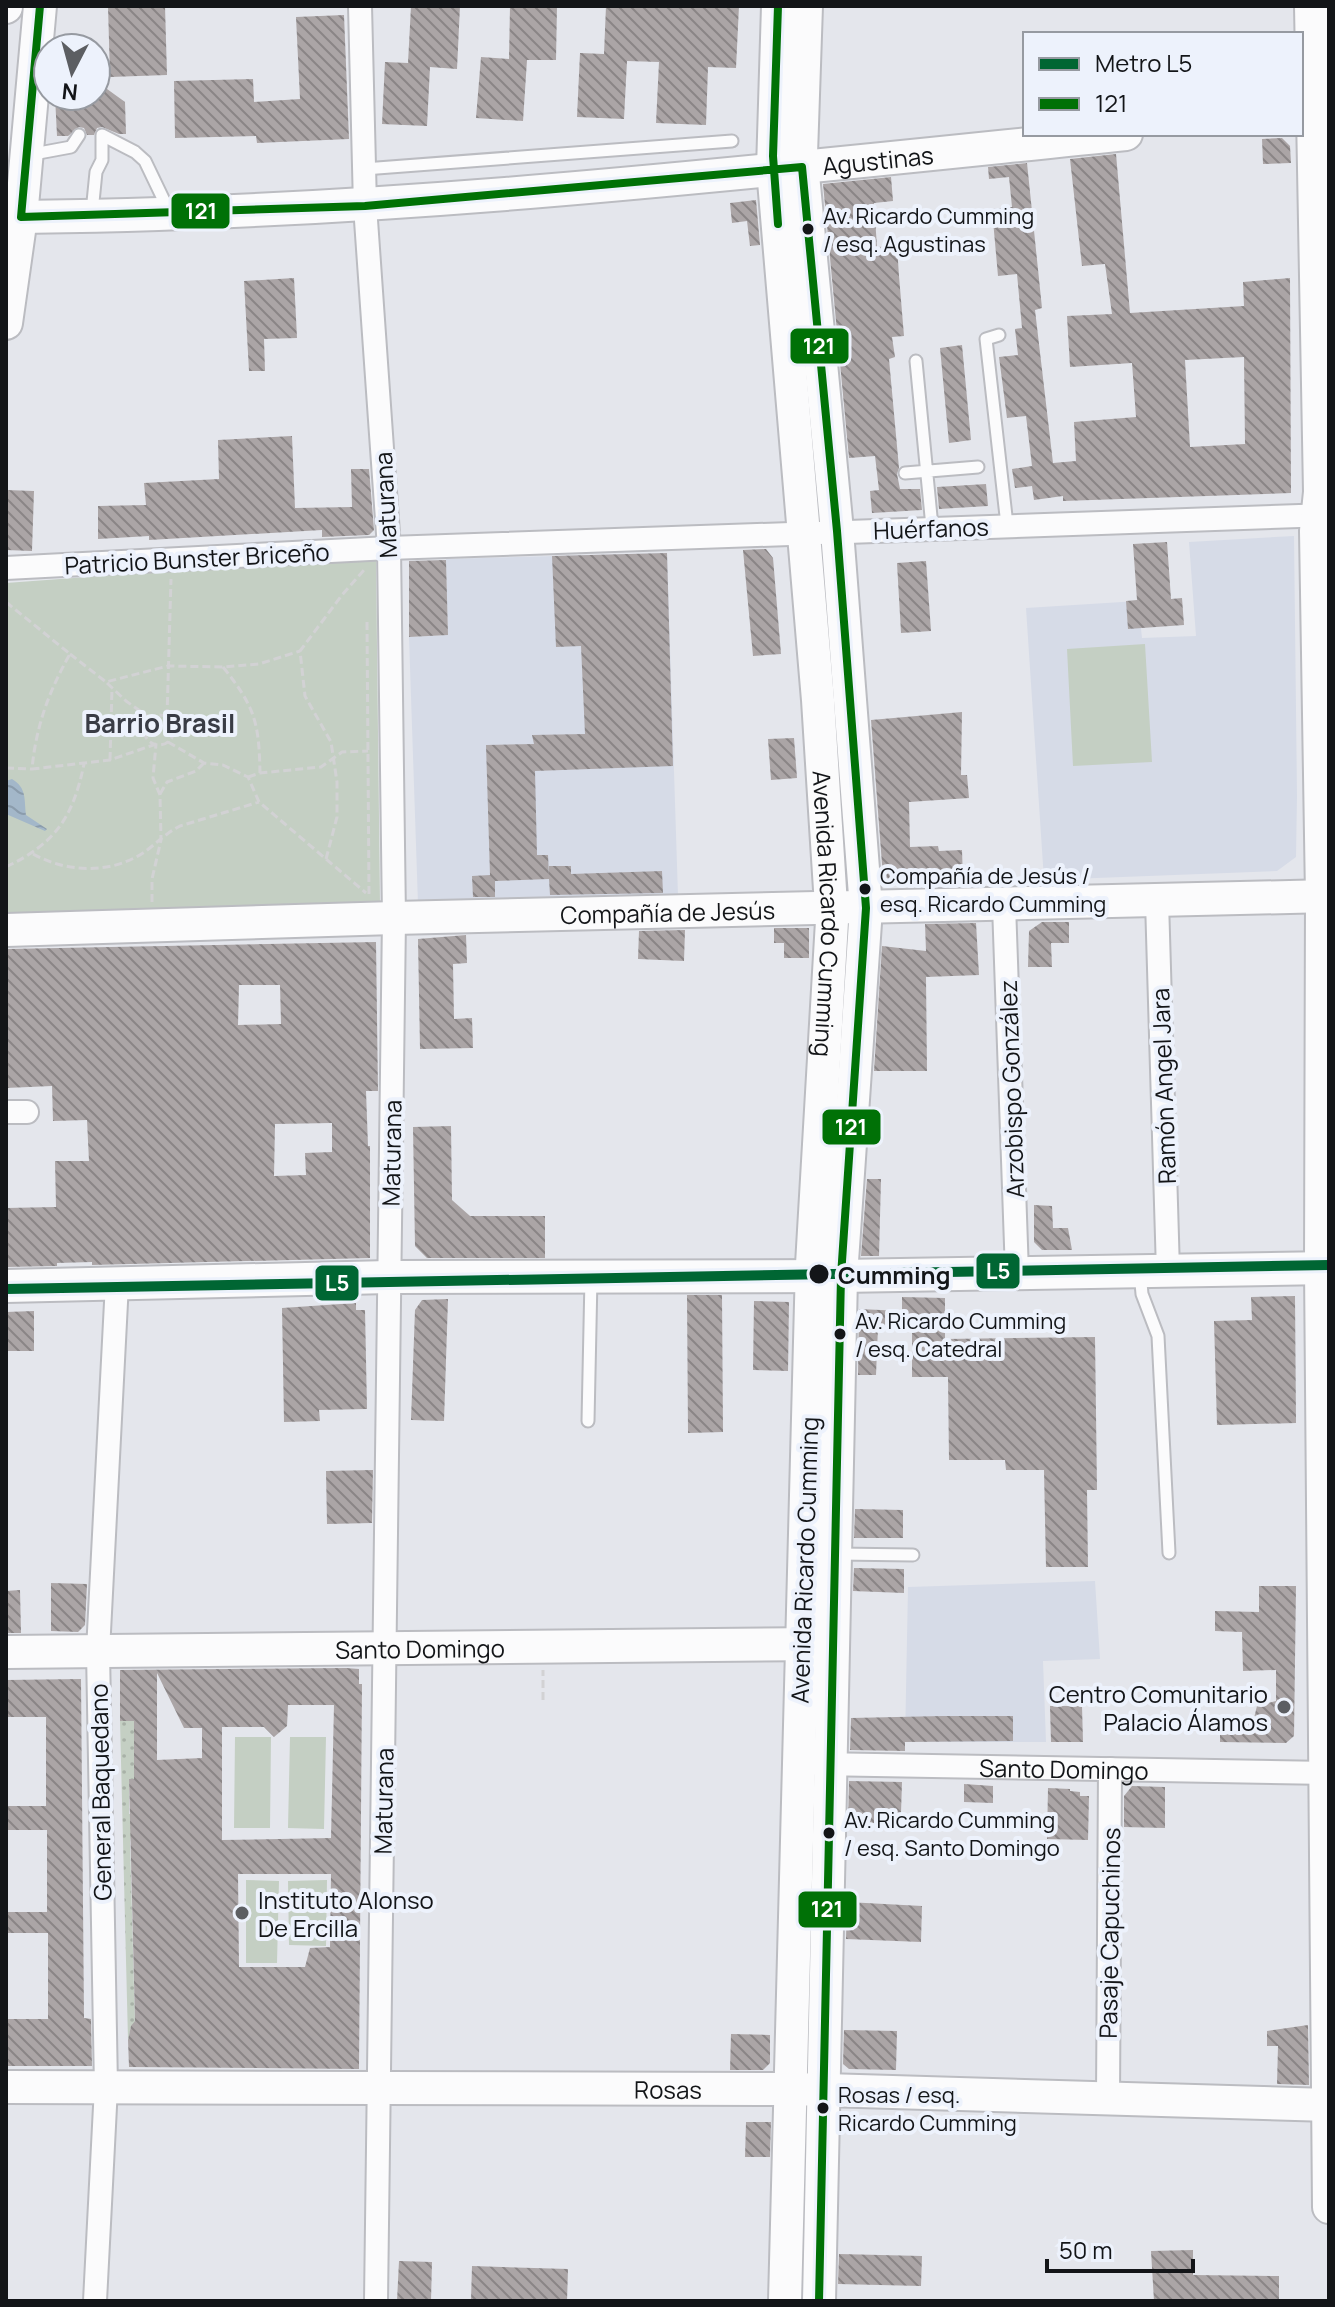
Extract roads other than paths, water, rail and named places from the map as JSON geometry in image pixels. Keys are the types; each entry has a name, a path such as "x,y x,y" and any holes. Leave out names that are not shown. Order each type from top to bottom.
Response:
{"main road":[{"path":"40,6 41,32"},
{"name":"Avenida Ricardo Cumming","path":"778,6 803,532 832,909 826,1276 836,1554 819,2301"},
{"name":"Avenida Ricardo Cumming","path":"785,2301 802,1644 826,1276 866,908 837,531 787,168 806,6"},
{"path":"1311,6 1320,492 1323,516 1329,2207"},
{"path":"6,323 14,217 35,112"},
{"name":"Agustinas","path":"14,217 365,206 1106,136"},
{"path":"818,700 851,698"},
{"name":"Compañía de Jesús","path":"6,930 394,906 832,909 1326,896"},
{"path":"6,1286 389,1277 826,1276 1325,1268"},
{"name":"Santo Domingo","path":"6,1652 384,1648 505,1651 834,1645"},
{"name":"Rosas","path":"6,2087 792,2089 1328,2104"}],"street":[{"name":"Maturana","path":"360,6 365,206 389,548 394,906 376,2301"},
{"name":"Huérfanos","path":"389,548 1323,516"},
{"name":"Patricio Bunster Briceño","path":"6,568 389,548"},
{"name":"Ramón Angel Jara","path":"1154,1271 1157,901"},
{"name":"Arzobispo González","path":"1004,905 1017,1273"},
{"name":"General Baquedano","path":"95,2301 106,2087 98,1651 117,1283"},
{"name":"Santo Domingo","path":"798,1763 1327,1773"},
{"name":"Pasaje Capuchinos","path":"1108,2098 1110,1769"}],"lane":[{"path":"27,155 71,147 79,135"},
{"path":"91,215 96,172 102,160 102,135 135,152 145,161 170,213"},
{"path":"364,169 732,141"},
{"path":"999,335 986,339 1007,525"},
{"path":"916,361 932,527"},
{"path":"905,473 978,467"},
{"path":"1154,1271 1142,1294 1158,1336 1169,1553"},
{"path":"588,1421 591,1275"},
{"path":"836,1554 913,1555"}],"water":[{"path":"12,779 22,790 26,815 47,829 45,831 6,814 6,781"}],"metro line":[{"name":"L5","path":"6,1289 1329,1265"}],"place":[{"name":"Av. Ricardo Cumming / esq. Agustinas","path":"808,229"},
{"name":"Compañía de Jesús / esq. Ricardo Cumming","path":"865,889"},
{"name":"Cumming","path":"819,1274"},
{"name":"Av. Ricardo Cumming / esq. Catedral","path":"840,1334"},
{"name":"Centro Comunitario Palacio Álamos","path":"1284,1707"},
{"name":"Av. Ricardo Cumming / esq. Santo Domingo","path":"829,1833"},
{"name":"Instituto Alonso De Ercilla","path":"242,1913"},
{"name":"Rosas / esq. Ricardo Cumming","path":"823,2108"}],"district":[{"name":"Barrio Brasil","path":"160,723"}]}
